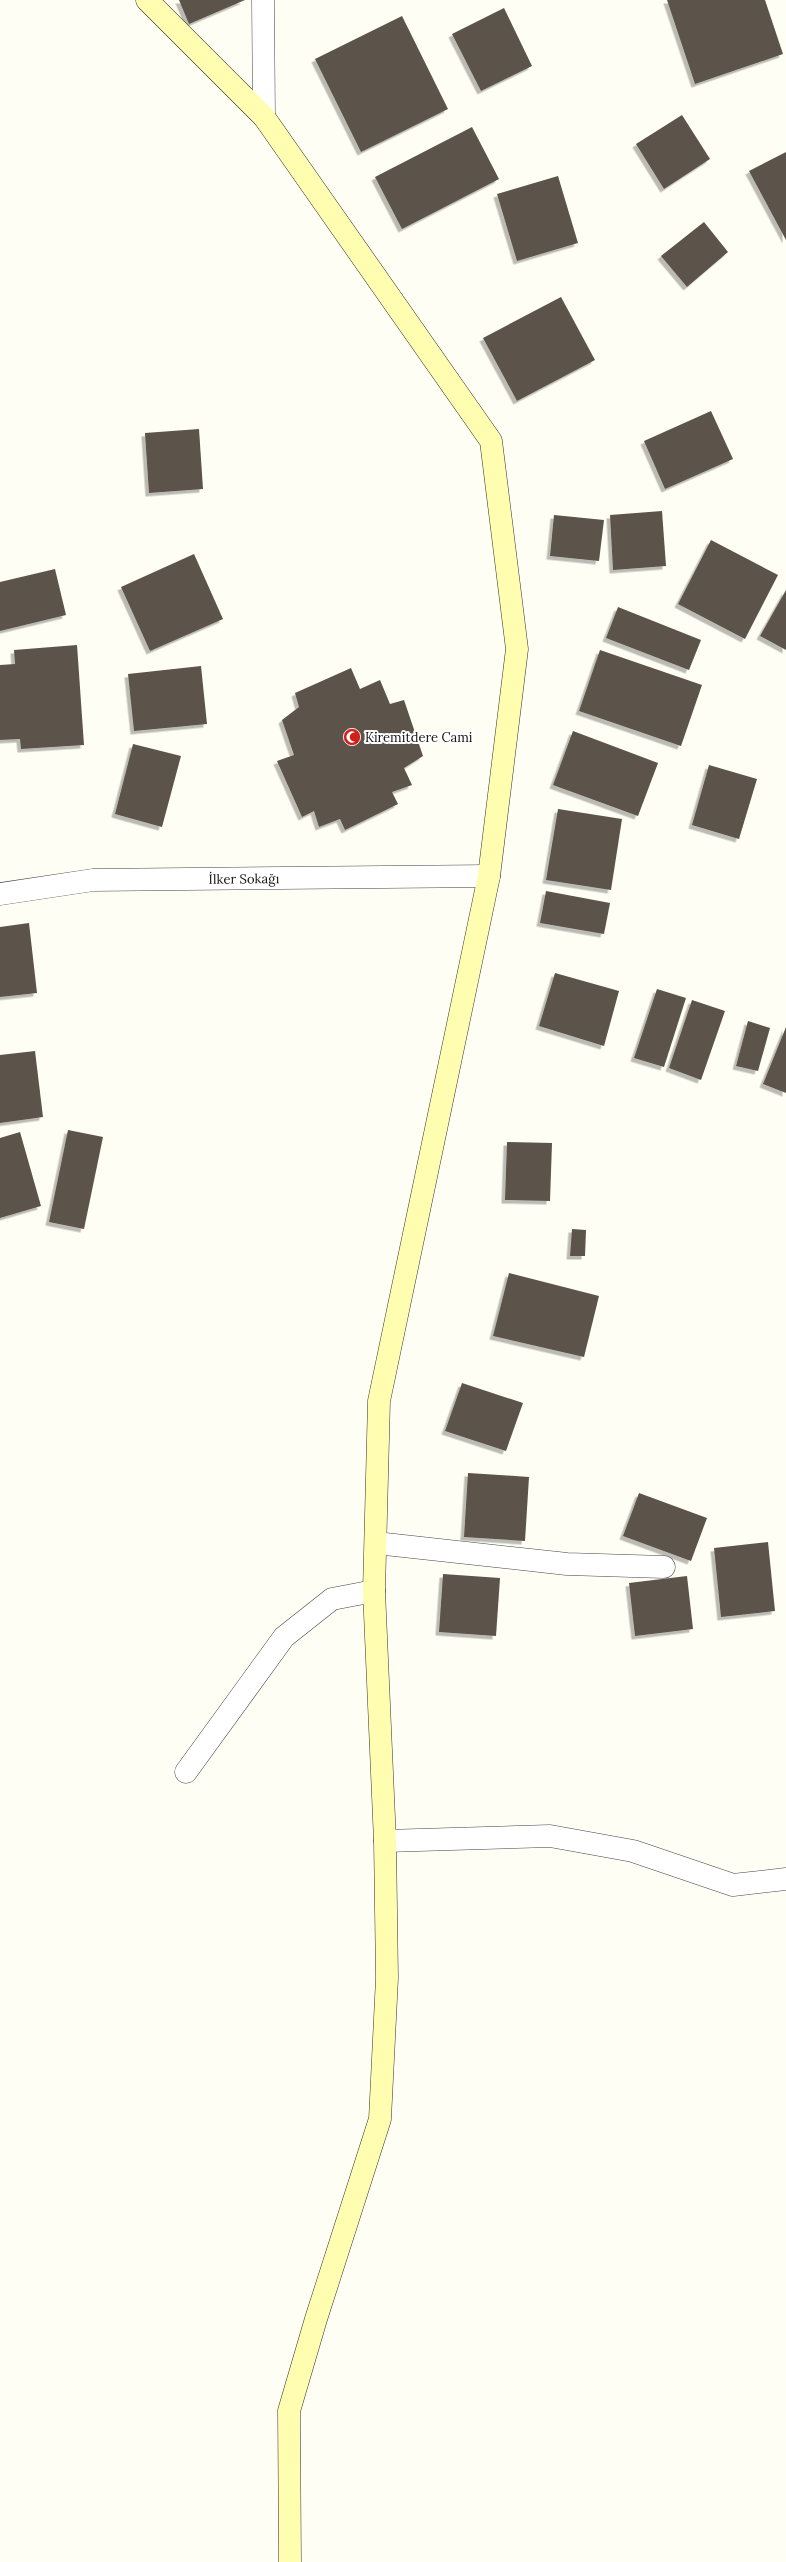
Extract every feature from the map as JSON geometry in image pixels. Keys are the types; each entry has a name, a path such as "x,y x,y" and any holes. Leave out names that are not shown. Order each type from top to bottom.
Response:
{"street":[{"path":"146,0 264,117 491,441 517,648 488,876 379,1401 374,1591 385,1840 387,1978 380,2119 318,2312 289,2411 290,2562"},
{"path":"263,0 264,117"},
{"name":"İlker Sokağı","path":"0,894 93,880 488,876"},
{"path":"376,1543 567,1564 664,1567"},
{"path":"186,1772 284,1637 332,1599 374,1591"},
{"path":"385,1840 550,1836 633,1851 733,1885 786,1879"}],"building":[{"path":"179,0 245,0 189,24"},
{"path":"667,0 765,0 783,54 695,84"},
{"path":"504,8 532,66 481,91 452,34"},
{"path":"402,16 448,109 361,152 315,59"},
{"path":"682,115 710,159 664,189 636,144"},
{"path":"472,127 499,179 402,229 375,177"},
{"path":"786,152 786,240 749,171"},
{"path":"558,176 578,243 517,261 497,194"},
{"path":"704,222 728,252 687,287 661,256"},
{"path":"561,297 595,360 517,401 483,338"},
{"path":"711,411 733,459 665,489 644,441"},
{"path":"199,429 203,489 149,493 145,433"},
{"path":"662,511 666,566 613,570 610,515"},
{"path":"554,515 604,520 599,561 550,556"},
{"path":"711,540 778,575 745,639 678,604"},
{"path":"194,554 223,619 150,651 121,587"},
{"path":"55,569 66,615 0,631 0,582"},
{"path":"786,590 786,650 760,636"},
{"path":"618,607 701,640 689,670 606,638"},
{"path":"77,645 84,745 21,749 20,739 0,740 0,665 15,664 14,650"},
{"path":"600,650 702,685 681,746 579,711"},
{"path":"201,666 207,724 134,731 128,674"},
{"name":"Kiremitdere Cami","path":"351,668 360,689 380,680 390,704 404,700 423,756 404,768 412,785 392,792 398,804 345,830 340,819 319,827 314,811 302,817 277,761 294,755 282,720 299,707 295,693"},
{"path":"573,731 658,763 638,816 553,785"},
{"path":"133,744 181,756 162,827 115,814"},
{"path":"709,765 757,779 739,839 692,825"},
{"path":"558,809 622,819 611,890 546,880"},
{"path":"546,891 610,903 604,934 540,923"},
{"path":"29,923 37,993 0,997 0,927"},
{"path":"555,973 619,991 604,1046 539,1026"},
{"path":"657,989 686,998 664,1067 634,1058"},
{"path":"692,1000 725,1011 701,1080 669,1068"},
{"path":"748,1021 770,1028 758,1071 736,1066"},
{"path":"786,1027 786,1093 763,1084"},
{"path":"35,1051 43,1117 0,1123 0,1055"},
{"path":"68,1130 103,1137 84,1229 49,1222"},
{"path":"20,1132 41,1206 0,1218 0,1138"},
{"path":"507,1142 552,1143 550,1201 505,1200"},
{"path":"572,1229 586,1230 585,1256 570,1256"},
{"path":"509,1273 599,1296 584,1357 493,1336"},
{"path":"462,1383 523,1403 506,1451 445,1431"},
{"path":"468,1473 529,1477 525,1541 464,1537"},
{"path":"639,1493 707,1518 691,1561 623,1536"},
{"path":"768,1542 775,1611 721,1617 714,1548"},
{"path":"443,1574 500,1578 496,1636 439,1632"},
{"path":"687,1576 693,1629 635,1636 629,1583"}],"place":[{"name":"Kiremitdere Cami","path":"352,737"}]}
